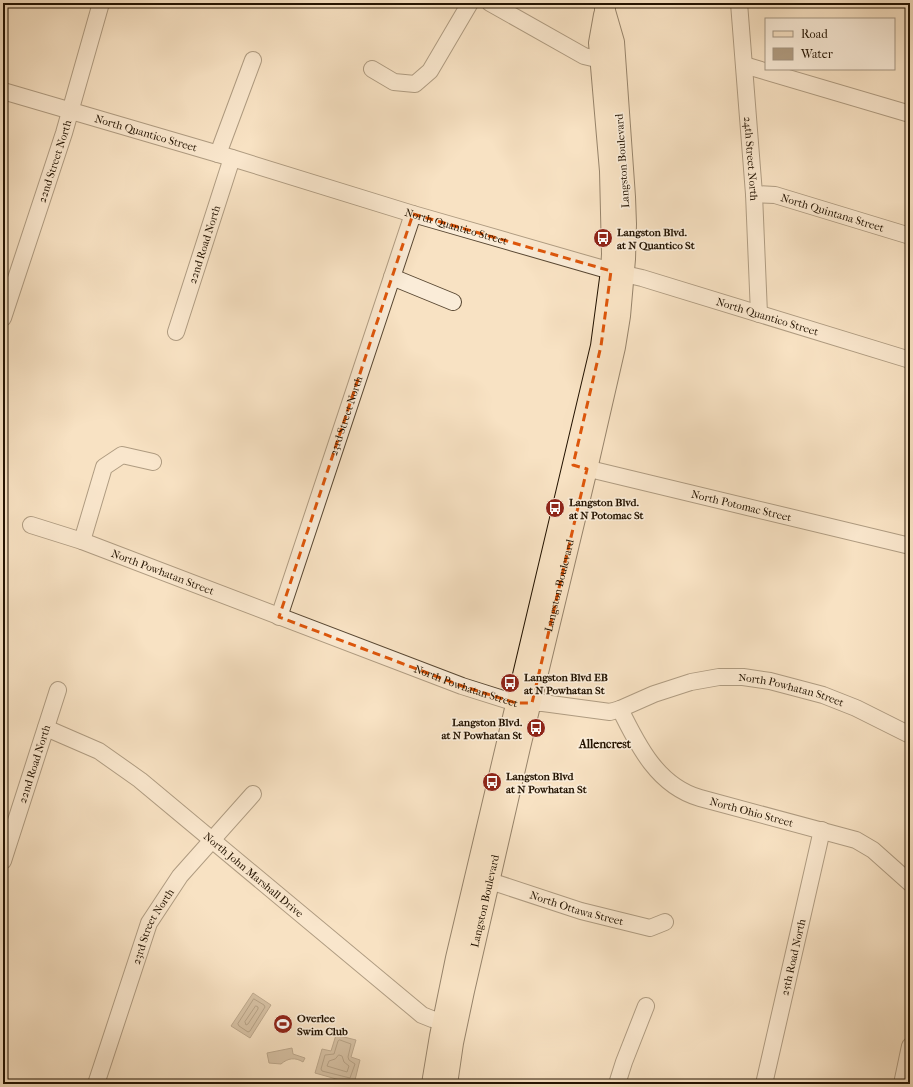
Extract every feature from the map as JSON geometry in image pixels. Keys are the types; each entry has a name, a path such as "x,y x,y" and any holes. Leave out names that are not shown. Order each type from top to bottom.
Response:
{"main road":[{"name":"Langston Boulevard","path":"447,1084 450,1023 456,958 524,703 580,467 615,347 621,309 617,273 626,224 608,59 614,42 605,7"},
{"name":"Langston Boulevard","path":"432,1084 490,881 524,703"}],"street":[{"name":"22nd Street North","path":"3,318 29,242 101,3"},
{"path":"372,69 394,82 415,84 430,71 470,3"},
{"path":"490,3 584,56 608,59"},
{"name":"24th Street North","path":"739,3 754,194 759,314"},
{"name":"22nd Road North","path":"176,332 253,60"},
{"path":"744,65 910,114"},
{"name":"North Quantico Street","path":"3,91 225,156 413,214 617,273 649,280 910,360"},
{"name":"North Quintana Street","path":"754,194 775,195 910,236"},
{"name":"23rd Street North","path":"279,616 413,214"},
{"path":"392,276 453,302"},
{"path":"82,541 104,467 122,455 153,462"},
{"name":"North Potomac Street","path":"580,467 910,546"},
{"name":"North Powhatan Street","path":"30,526 82,541 462,686 524,703 555,704 610,712 654,694 691,682 719,677 743,677 770,681 830,697 910,735"},
{"name":"22nd Road North","path":"3,861 58,690"},
{"name":"North Ohio Street","path":"620,709 635,739 651,763 664,778 684,792 700,798 848,837 864,844 878,854 910,882"},
{"name":"North John Marshall Drive","path":"46,728 99,751 140,780 422,1014 432,1019 450,1023"},
{"name":"23rd Street North","path":"96,1084 150,923 180,876 253,794"},
{"name":"25th Road North","path":"764,1084 822,830"},
{"name":"North Ottawa Street","path":"490,881 581,911 650,928 665,922"},
{"path":"617,1084 646,1006"},
{"path":"902,1084 910,1046"}],"highlighted area":[{"path":"413,214 611,271 601,346 573,465 587,469 532,703 516,703 462,686 279,617"}],"water":[{"path":"253,993 271,1005 250,1038 231,1026"},
{"path":"336,1035 356,1040 351,1057 360,1060 354,1084 315,1073 322,1049 331,1051"},
{"path":"292,1048 293,1054 305,1058 303,1062 297,1059 292,1059 286,1060 281,1064 269,1063 267,1053"}],"place":[{"name":"Langston Blvd. at N Quantico St","path":"603,238"},
{"name":"Langston Blvd. at N Potomac St","path":"555,508"},
{"name":"Langston Blvd EB at N Powhatan St","path":"510,683"},
{"name":"Langston Blvd. at N Powhatan St","path":"536,728"},
{"name":"Langston Blvd at N Powhatan St","path":"492,782"},
{"name":"Overlee Swim Club","path":"283,1024"}],"district":[{"name":"Allencrest","path":"605,744"}]}
